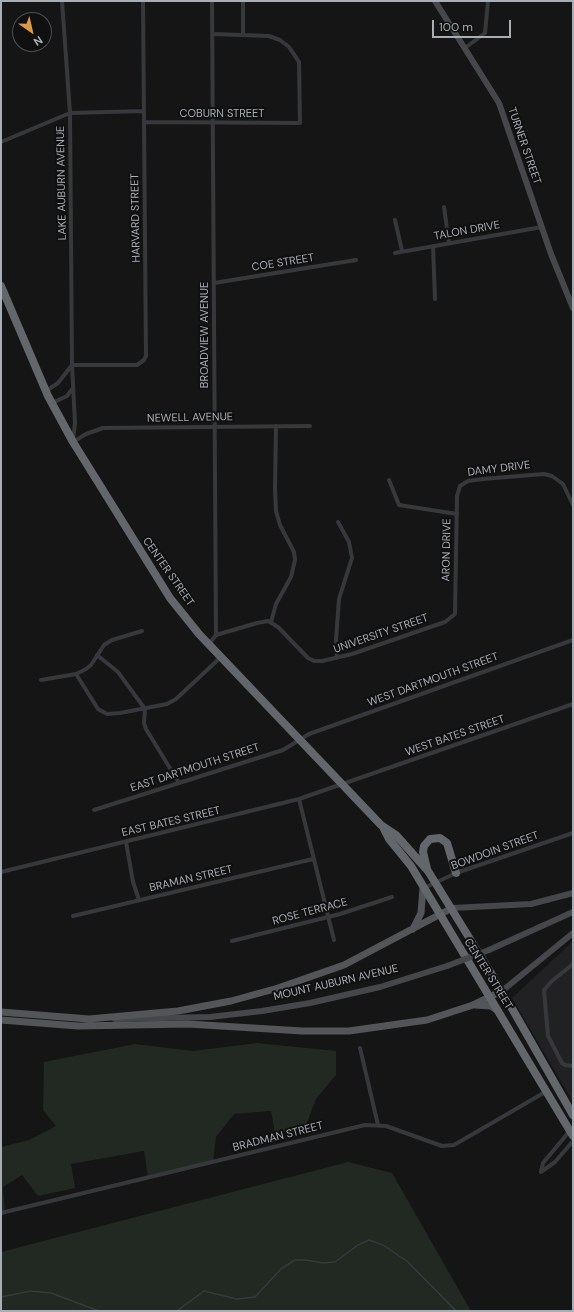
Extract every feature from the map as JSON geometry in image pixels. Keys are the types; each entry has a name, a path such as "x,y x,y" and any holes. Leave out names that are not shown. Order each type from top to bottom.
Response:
{"highway":[{"name":"CENTER STREET","path":"1,286 52,403 73,442 151,570 171,599 199,634 301,739 381,825 389,839 411,866 572,1131"},
{"name":"CENTER STREET","path":"381,825 396,834 436,882 502,991 573,1115"},
{"path":"428,871 423,852 424,846 430,839 435,837 440,838 446,843 456,873"},
{"path":"561,1093 573,1100"}],"main road":[{"name":"TURNER STREET","path":"435,1 499,103 561,280 573,308"},
{"path":"413,929 421,913 423,888"},
{"path":"89,1019 178,1011 255,995 344,965 452,908 531,904 573,893"},
{"name":"MOUNT AUBURN AVENUE","path":"1,1020 78,1026 166,1025 210,1017 262,1011 317,1001 380,987 447,966 489,950 573,912"},
{"path":"166,1025 239,1026 302,1031 349,1031 427,1020 473,1005 502,991 573,933"},
{"path":"473,1005 491,1006 498,1011"},
{"name":"MOUNT AUBURN AVENUE","path":"1,1012 89,1019 143,1020 210,1017"}],"street":[{"name":"LAKE AUBURN AVENUE","path":"62,1 70,113 72,365 75,423 73,442"},
{"name":"HARVARD STREET","path":"72,365 137,365 144,360 146,356 144,1"},
{"name":"BROADVIEW AVENUE","path":"212,1 216,635"},
{"path":"213,34 243,36 243,1"},
{"path":"465,48 485,33 488,1"},
{"name":"COBURN STREET","path":"144,122 300,123 300,80 297,57 289,47 274,37 243,36"},
{"path":"1,142 70,113 144,111"},
{"path":"444,207 449,243"},
{"path":"395,220 402,251"},
{"name":"TALON DRIVE","path":"395,253 542,227"},
{"path":"433,246 436,299"},
{"name":"COE STREET","path":"214,283 356,260"},
{"path":"46,391 58,383 72,365"},
{"path":"52,403 67,396 74,386"},
{"path":"209,644 216,635 256,623 271,622 276,604 291,577 295,560 294,552 280,525 276,511 274,489 276,426"},
{"name":"NEWELL AVENUE","path":"73,442 86,434 104,428 310,426"},
{"name":"DAMY DRIVE","path":"461,485 483,479 544,474 552,476 562,484 573,505"},
{"path":"389,480 399,505 457,514"},
{"name":"ARON DRIVE","path":"454,616 457,496 461,485"},
{"path":"337,658 336,640 339,599 352,558 349,542 338,522"},
{"name":"UNIVERSITY STREET","path":"271,622 312,660 322,661 337,658 445,622 454,616"},
{"path":"41,680 76,674 91,664 104,644 142,631"},
{"name":"WEST DARTMOUTH STREET","path":"301,739 309,734 573,640"},
{"path":"97,655 118,672 145,709 144,723 146,729 180,783"},
{"path":"76,674 98,709 107,714 145,709 167,704 176,699 221,657"},
{"name":"WEST BATES STREET","path":"343,784 573,704"},
{"name":"EAST DARTMOUTH STREET","path":"94,810 283,750 301,739"},
{"name":"EAST BATES STREET","path":"1,872 298,800 343,784"},
{"path":"298,800 334,940"},
{"name":"BOWDOIN STREET","path":"423,888 456,873 573,833"},
{"path":"126,842 133,882 139,900"},
{"name":"BRAMAN STREET","path":"73,916 314,859"},
{"name":"ROSE TERRACE","path":"232,941 328,917 392,897"},
{"path":"573,964 552,981 544,990 548,1036 562,1063 565,1066 573,1066"},
{"path":"360,1048 378,1125"},
{"name":"BRADMAN STREET","path":"1,1213 365,1125 378,1125 442,1146 454,1145 547,1091"},
{"path":"572,1131 543,1163 541,1172 555,1162 573,1141"}],"shaded area":[{"path":"573,941 573,1102 512,998"},
{"path":"257,1043 336,1051 336,1075 316,1099 305,1128 275,1134 271,1111 234,1114 216,1137 213,1162 148,1177 144,1151 71,1164 75,1188 38,1196 22,1175 3,1187 5,1212 1,1213 1,1147 29,1140 56,1126 43,1110 44,1062 135,1044 193,1051"},
{"path":"348,1162 392,1173 471,1311 1,1311 1,1252"}],"waterway":[{"path":"177,1311 204,1291 237,1299 255,1297 282,1268 295,1260 323,1263 335,1262 358,1245 369,1240 383,1245 408,1262 456,1311"},
{"path":"1,1297 31,1291 51,1293 99,1311"}]}
